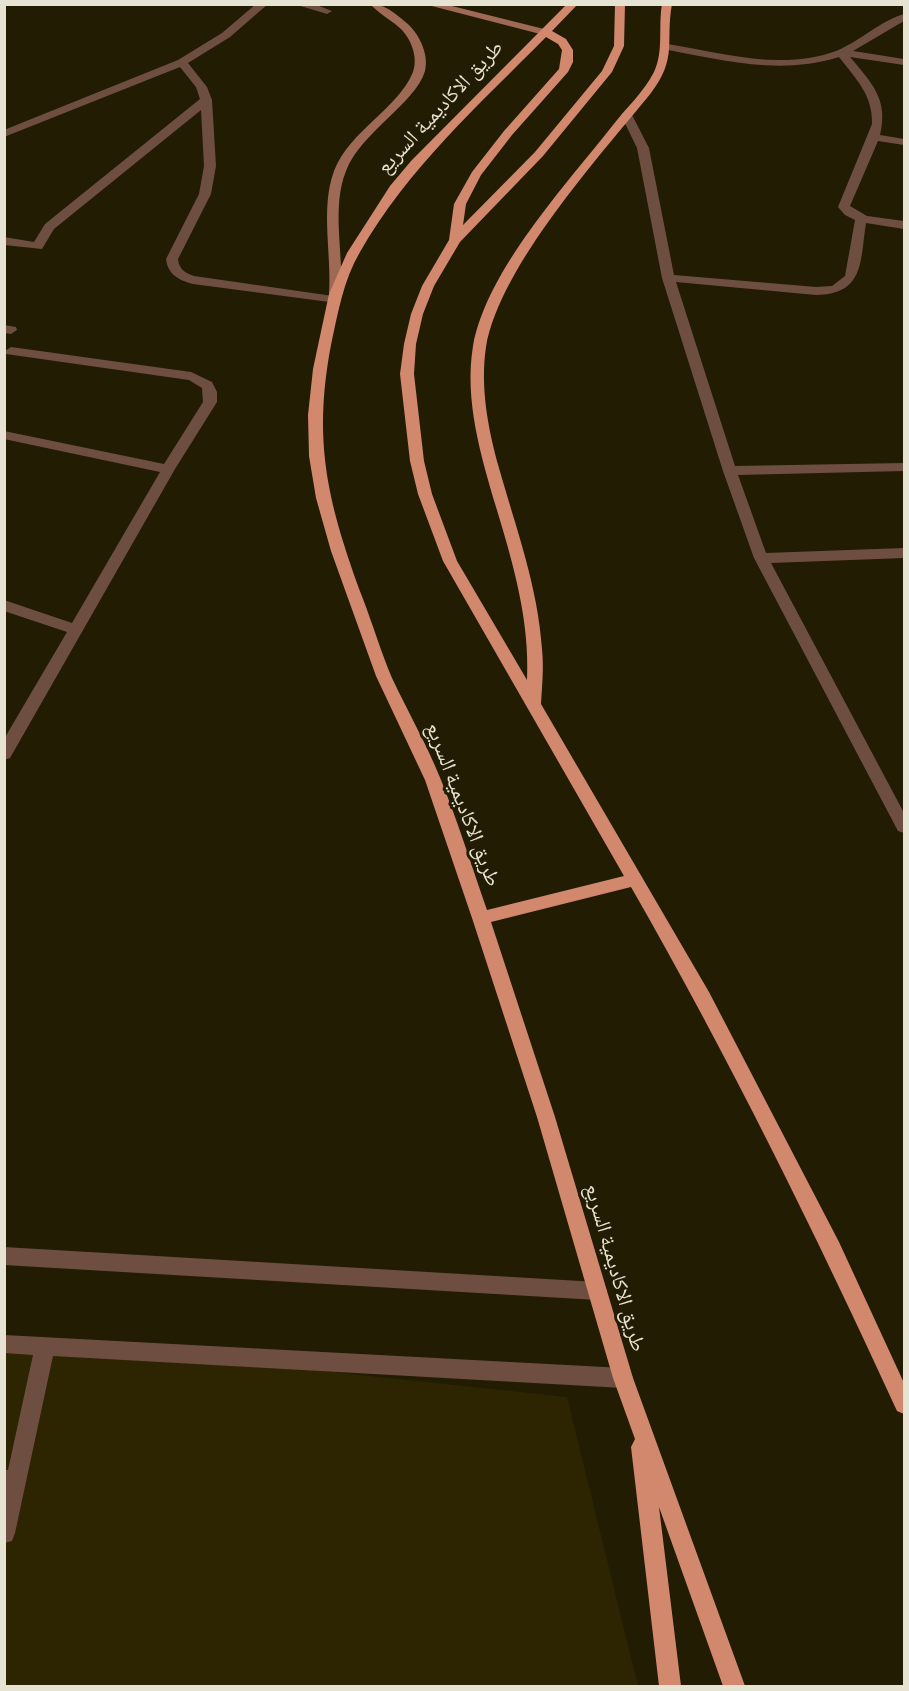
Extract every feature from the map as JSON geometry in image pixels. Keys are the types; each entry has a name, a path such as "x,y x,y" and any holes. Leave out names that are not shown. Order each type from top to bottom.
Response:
{"highway":[{"name":"طريق الاكاديمية السريع","path":"573,4 415,163 394,189 353,253 334,297 320,369 315,415 316,456 323,498 338,551 384,676 433,780 482,918 546,1117 623,1378 734,1686"},
{"path":"620,4 619,46 607,72 539,154 455,240 428,286 417,314 410,344 407,374 417,461 424,494 450,561 703,997 766,1115 832,1248 904,1404"},
{"path":"533,706 535,651 529,612 478,408 477,375 481,344 495,304 527,249 655,80 668,47 665,21 667,4"},
{"path":"455,240 459,204 476,174 508,133 564,70 569,60 566,46 560,40 544,32"},
{"path":"482,918 634,880"},
{"path":"637,1416 670,1686"}],"main road":[{"path":"334,297 337,255 334,212 340,171 351,150 413,84 420,63 416,42 410,32 402,23 375,4"},
{"path":"429,4 544,32"}],"street":[{"path":"4,134 182,62 226,35 263,4"},
{"path":"299,4 327,11"},
{"path":"668,47 782,64 803,63 841,52 904,17"},
{"path":"841,52 904,62"},
{"path":"841,52 874,97 879,118 874,137 845,204 848,212 861,218 904,225"},
{"path":"182,62 201,87 206,100 210,166 205,194 172,259 174,269 178,274 193,280 334,297"},
{"path":"4,241 38,246 49,227 206,100"},
{"path":"627,114 644,148 668,278 730,471 761,558 904,827"},
{"path":"874,137 904,142"},
{"path":"668,278 816,291 840,288 848,283 851,276 861,218"},
{"path":"4,754 212,395 204,381 191,376 11,351"},
{"path":"4,435 168,469"},
{"path":"730,471 904,467"},
{"path":"761,558 904,554"},
{"path":"4,605 75,629"},
{"path":"4,1256 597,1291"},
{"path":"4,1344 623,1378"},
{"path":"4,1533 10,1480 45,1346"}],"shaded area":[{"path":"5,1337 567,1397 638,1686 5,1686"}]}
